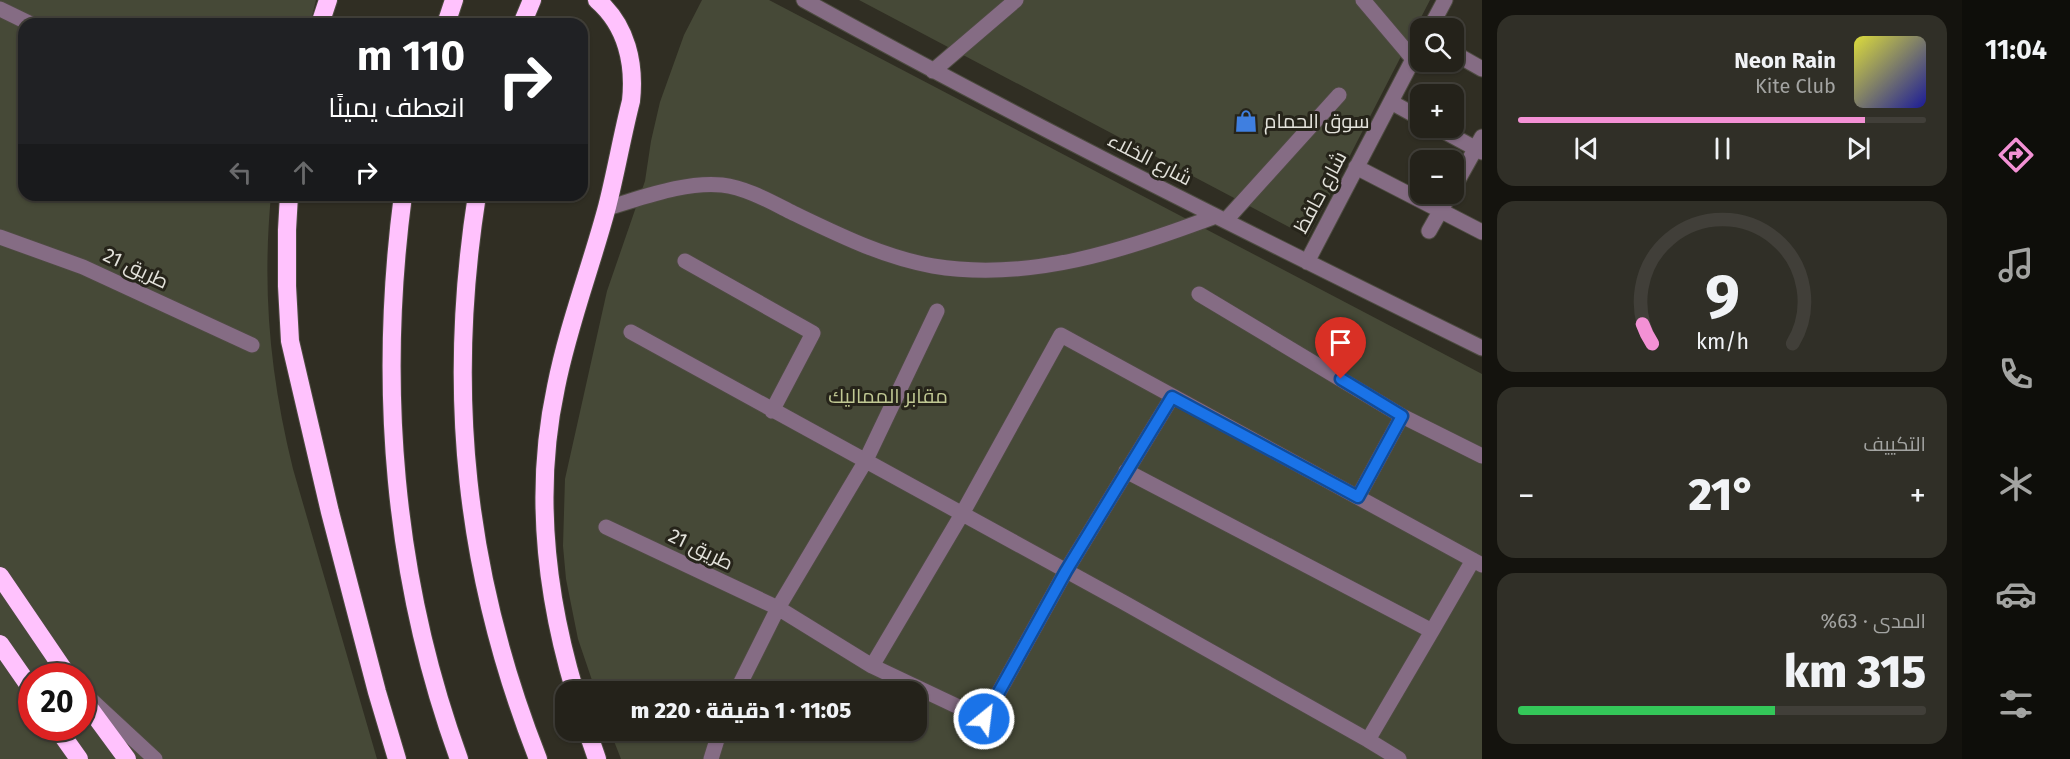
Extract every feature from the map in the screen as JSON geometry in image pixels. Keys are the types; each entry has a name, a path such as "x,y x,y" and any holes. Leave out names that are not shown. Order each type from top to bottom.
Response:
{"highway":[{"path":"322,18 328,0"},
{"path":"448,18 454,0"},
{"path":"524,18 532,0"},
{"path":"572,681 556,619 548,565 544,510 545,456 556,385 607,208 633,85 629,52 623,34 614,18 597,0"},
{"path":"289,201 287,286 290,341 313,444 376,692 397,759"},
{"path":"402,201 397,240 391,358 395,469 408,567 420,624 437,691 459,759"},
{"path":"476,201 466,280 463,335 462,392 469,494 476,545 491,611 509,676 538,759"},
{"path":"0,576 59,663"},
{"path":"0,644 18,670"},
{"path":"96,717 127,759"},
{"path":"66,741 79,759"},
{"path":"591,741 597,759"}],"street":[{"name":"شارع الخلاء","path":"804,0 933,71 1307,262 1482,348"},
{"path":"933,71 1016,0"},
{"path":"1363,0 1410,45"},
{"path":"1435,18 1445,0"},
{"path":"0,9 19,18"},
{"path":"1464,59 1482,69"},
{"name":"شارع حافظ","path":"1307,262 1410,65"},
{"path":"607,208 686,187 704,184 721,185 748,192 863,246 933,266 992,271 1052,265 1089,257 1221,218 1339,95"},
{"path":"1391,102 1410,112"},
{"path":"1461,138 1480,146 1464,171"},
{"path":"1356,167 1482,232"},
{"path":"1429,231 1444,204"},
{"name":"طريق 21","path":"0,237 83,267 252,345"},
{"path":"685,261 813,333 772,411"},
{"path":"1199,294 1402,416 1482,456"},
{"path":"741,681 777,608 865,462 937,311"},
{"path":"631,332 1066,571 1399,759"},
{"path":"872,666 962,514 1061,335 1478,563 1432,631 1368,740"},
{"path":"1066,571 1172,397"},
{"path":"1358,497 1402,416"},
{"path":"1126,471 1432,631"},
{"name":"طريق 21","path":"606,527 777,608 872,666 984,719 1066,571"},
{"path":"96,705 155,759"},
{"path":"711,759 717,741"}],"green space":[{"path":"0,0 316,0 312,18 18,18 18,201 270,201 267,266 270,333 279,400 293,469 377,759 0,759"},
{"name":"مقابر المماليك","path":"702,0 769,0 1482,374 1482,759 621,759 614,741 927,741 927,681 592,681 578,639 566,579 563,546 565,479 607,291 645,181 660,102 684,35"},
{"path":"859,0 1430,0 1421,18 1410,18 1410,39 1308,237"}],"place":[{"name":"سوق الحمام","path":"1246,121"}],"route":[{"path":"984,719 1066,571 1172,397 1358,497 1402,416 1341,379"}]}
